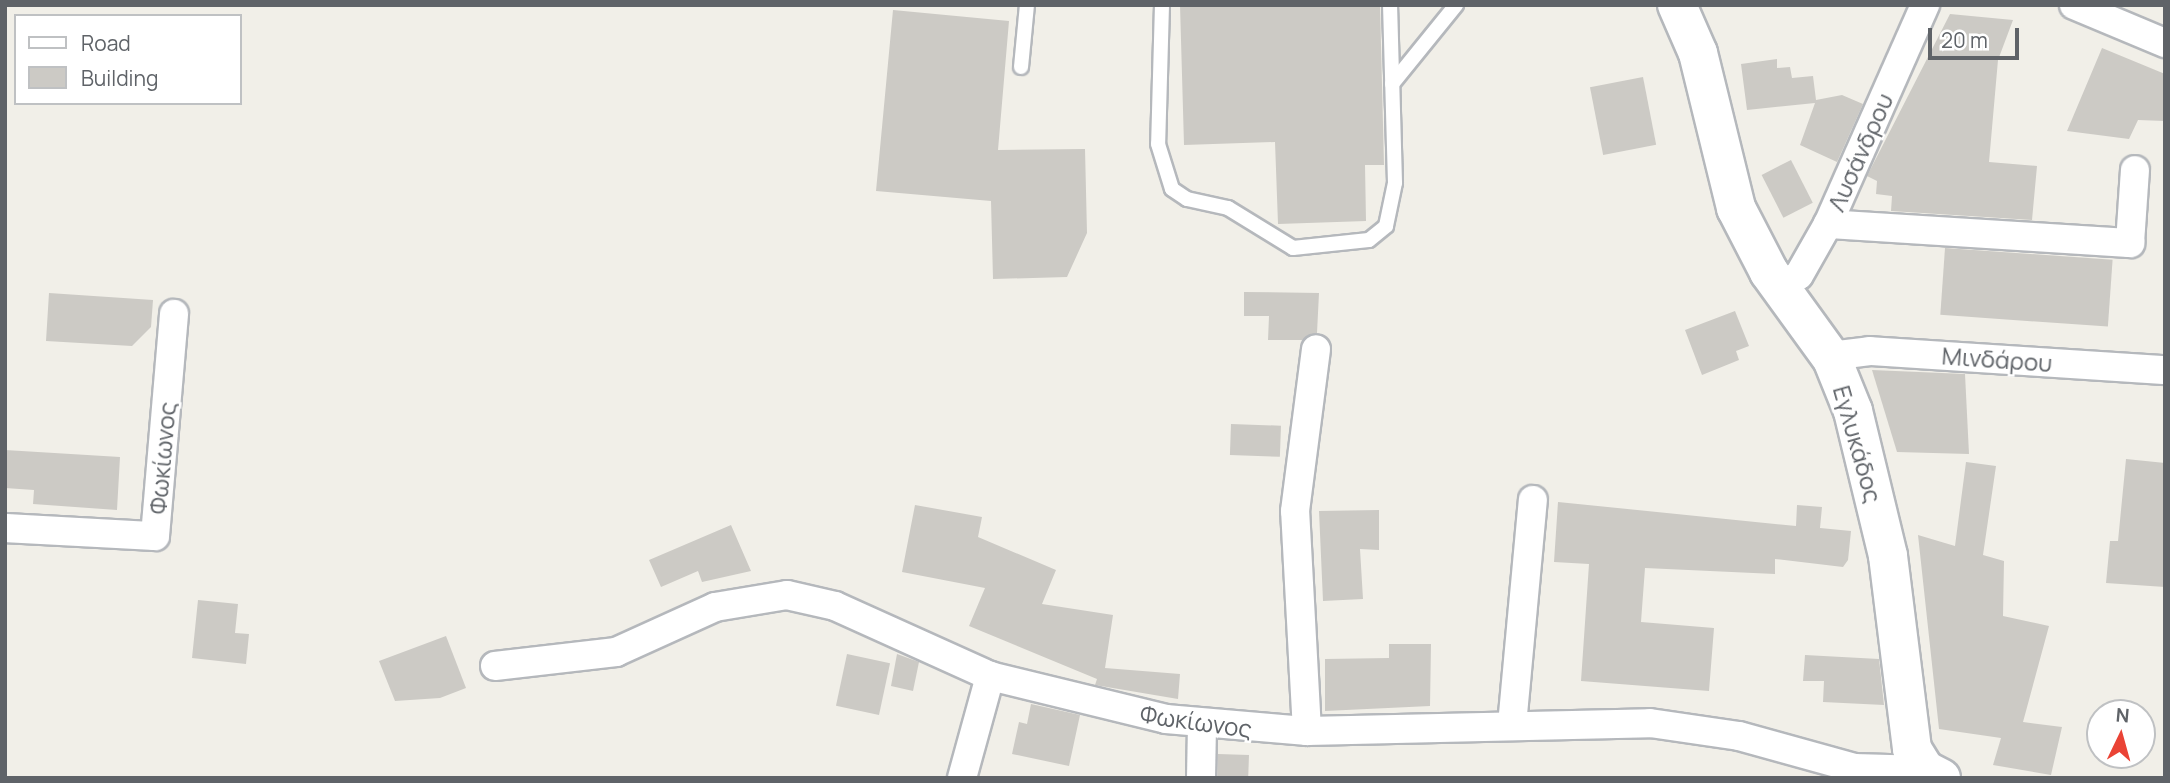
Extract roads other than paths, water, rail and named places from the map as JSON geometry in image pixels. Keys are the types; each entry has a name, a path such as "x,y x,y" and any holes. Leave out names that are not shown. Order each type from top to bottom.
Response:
{"main road":[{"name":"Εγλυκάδος","path":"1677,5 1705,78 1728,188 1779,287 1830,356 1860,435 1891,578 1912,749 1933,774"}],"street":[{"name":"Λυσάνδρου","path":"1779,287 1799,275 1828,224 1924,5"},
{"path":"2074,5 2165,43"},
{"path":"1828,224 2130,243 2135,170"},
{"name":"Φωκίωνος","path":"5,528 155,536 174,314"},
{"path":"1307,731 1295,511 1316,349"},
{"name":"Μινδάρου","path":"1830,356 1870,351 2165,370"},
{"path":"1512,725 1533,500"},
{"name":"Φωκίωνος","path":"495,666 616,652 715,607 787,595 850,612 990,676 1094,705 1202,724 1307,731 1512,725 1676,725 1854,768 1933,774"},
{"path":"962,778 990,676"},
{"path":"1201,778 1202,724"}],"lane":[{"path":"1021,67 1027,5"},
{"path":"1162,5 1158,144 1172,189 1187,199 1228,208 1293,248 1369,240 1385,226 1395,197 1390,5"},
{"path":"1392,84 1456,5"}]}
